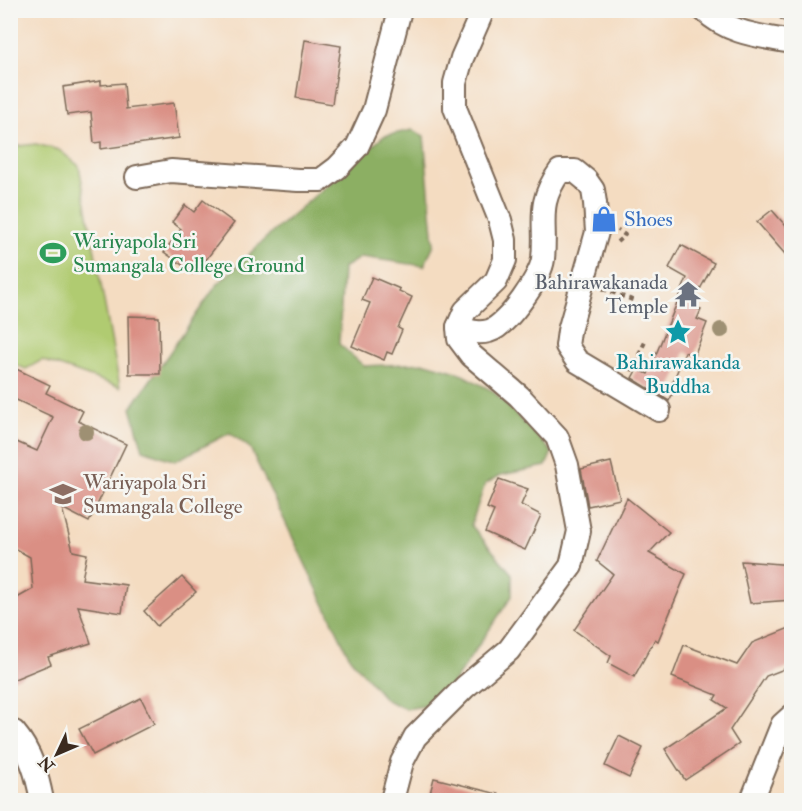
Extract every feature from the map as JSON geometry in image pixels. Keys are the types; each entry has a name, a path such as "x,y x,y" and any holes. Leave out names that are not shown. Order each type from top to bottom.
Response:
{"street":[{"path":"137,177 171,171 321,180 337,168 357,147 366,129 374,110 395,21 400,10"},
{"path":"392,801 402,762 416,737 465,687 509,650 571,566 579,531 567,465 557,437 519,396 471,355 459,339 458,327 465,311 496,281 505,260 505,240 500,220 455,108 455,83 462,58 483,10"},
{"path":"704,10 714,20 733,30 792,42"},
{"path":"458,327 475,333 491,331 508,318 524,297 543,262 544,203 548,187 560,171 575,171 593,190 597,232 569,331 567,346 577,361 659,410"},
{"path":"752,801 782,725 792,716"},
{"path":"10,732 14,732 23,743 36,771 42,801"}],"path":[{"path":"623,388 646,340"}],"green space":[{"path":"412,130 424,136 434,244 424,266 361,257 343,268 339,344 364,366 426,363 457,372 493,391 552,452 546,466 501,475 485,484 471,525 512,574 512,596 451,686 430,705 406,709 386,700 350,658 250,448 230,433 175,461 143,450 131,408 216,286 266,238 384,136"},
{"name":"Wariyapola Sri Sumangala College Ground","path":"36,144 59,150 79,166 120,387 42,360 26,369 11,363 13,342 10,340 11,147"}],"building":[{"path":"305,40 341,46 332,104 296,98"},
{"path":"101,81 101,85 124,83 126,109 174,103 179,138 101,149 101,142 94,143 91,112 67,115 63,87"},
{"path":"203,200 234,223 195,274 164,252 181,229 172,222 185,205 194,212"},
{"path":"772,210 792,233 792,262 757,222"},
{"path":"681,245 714,263 691,306 701,310 697,319 707,323 694,356 685,352 671,387 675,389 669,401 632,378 637,369 648,374 687,278 669,268"},
{"path":"372,277 412,297 398,328 402,330 392,354 387,352 384,360 352,346 370,303 362,300"},
{"path":"128,316 159,317 160,374 129,374"},
{"path":"10,366 50,385 46,393 83,411 78,421 126,444 89,522 62,508 73,551 87,554 82,579 126,585 122,613 78,606 91,643 48,657 51,664 10,681 10,602 33,589 30,557 10,546 10,439 37,451 53,417 10,397"},
{"path":"611,462 620,499 588,506 581,469"},
{"path":"499,479 528,489 521,505 541,515 525,550 485,532 494,511 487,508"},
{"path":"627,498 669,532 649,553 686,574 658,641 655,639 634,677 608,663 611,656 574,630 613,574 597,561"},
{"path":"741,561 792,565 792,600 750,603"},
{"path":"182,577 196,592 157,626 144,611"},
{"path":"792,627 792,666 766,676 730,730 739,744 685,780 665,749 727,708 714,700 717,695 672,677 684,645 737,665 752,643"},
{"path":"141,698 154,724 93,755 79,729"},
{"path":"619,736 643,748 629,778 605,766"},
{"path":"434,778 498,794 497,801 428,801"}],"place":[{"name":"Shoes","path":"604,219"},
{"name":"Wariyapola Sri Sumangala College Ground","path":"53,253"},
{"name":"Bahirawakanada Temple","path":"688,294"},
{"name":"Bahirawakanda Buddha","path":"678,332"},
{"name":"Wariyapola Sri Sumangala College","path":"63,494"}]}
